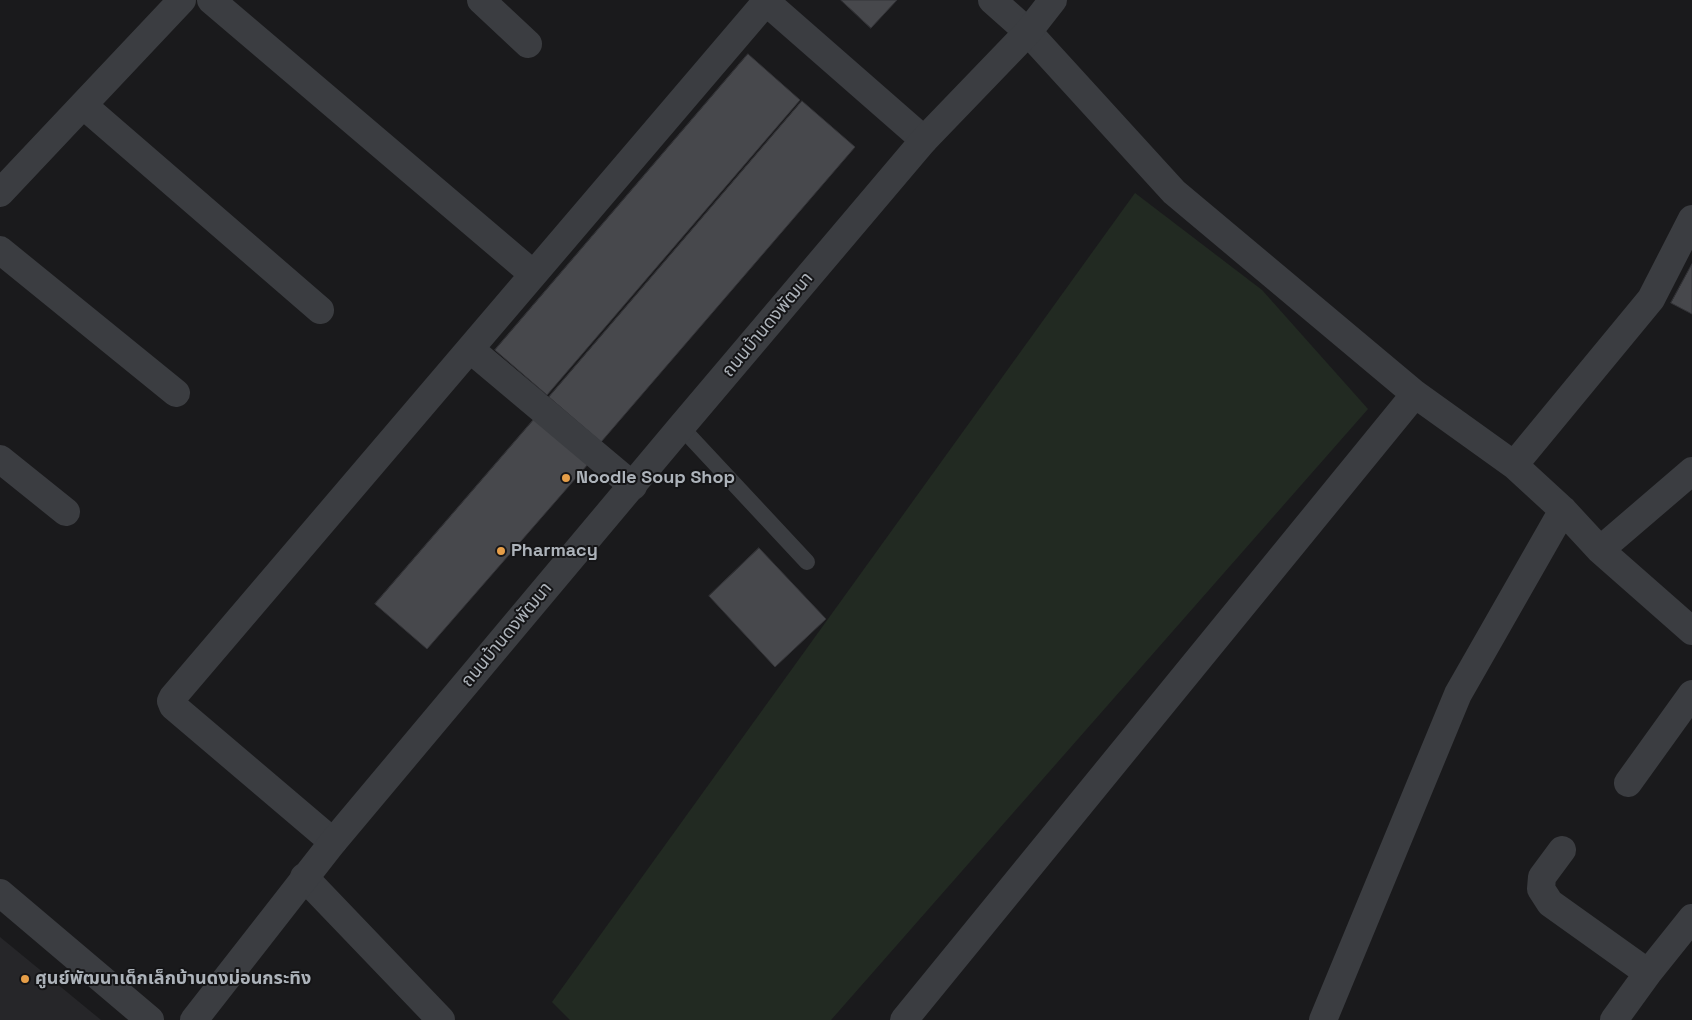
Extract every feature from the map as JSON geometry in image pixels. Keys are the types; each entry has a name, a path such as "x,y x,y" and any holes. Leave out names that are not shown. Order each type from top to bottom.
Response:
{"street":[{"path":"0,193 182,0"},
{"path":"210,0 533,274"},
{"path":"481,0 528,44"},
{"path":"992,0 1028,32 1174,192 1415,394 1514,465 1563,510 1600,550 1692,632"},
{"name":"ถนนบ้านดงพัฒนา","path":"194,1020 304,877 681,427 924,140 1028,32 1053,0"},
{"path":"333,842 173,706 171,701 173,696 759,10 766,6 772,7 924,140"},
{"path":"83,105 320,310"},
{"path":"1514,465 1651,299 1692,219"},
{"path":"0,250 176,393"},
{"path":"470,349 633,486"},
{"path":"904,1020 1415,394"},
{"path":"0,459 66,512"},
{"path":"1600,550 1692,471"},
{"path":"1323,1020 1458,694 1563,510"},
{"path":"1628,783 1692,694"},
{"path":"1562,850 1542,877 1541,889 1550,904 1648,973"},
{"path":"304,877 442,1020"},
{"path":"0,893 150,1020"},
{"path":"1614,1020 1648,973 1692,918"}],"lane":[{"path":"681,427 807,562"}],"shaded area":[{"path":"1135,193 1262,290 1368,409 831,1020 570,1020 552,1002"},
{"name":"ศูนย์พัฒนาเด็กเล็กบ้านดงม่อนกระทิง","path":"0,937 101,1020 0,1020"}],"building":[{"path":"841,0 897,0 871,28"},
{"path":"748,54 800,100 547,395 495,350"},
{"path":"802,101 855,147 601,442 549,397"},
{"path":"1692,264 1692,314 1671,303"},
{"path":"536,417 589,463 427,649 375,604"},
{"path":"759,548 826,619 775,667 709,596"}],"place":[{"name":"Noodle Soup Shop","path":"566,478"},
{"name":"Pharmacy","path":"501,551"},
{"name":"ศูนย์พัฒนาเด็กเล็กบ้านดงม่อนกระทิง","path":"25,979"}]}
